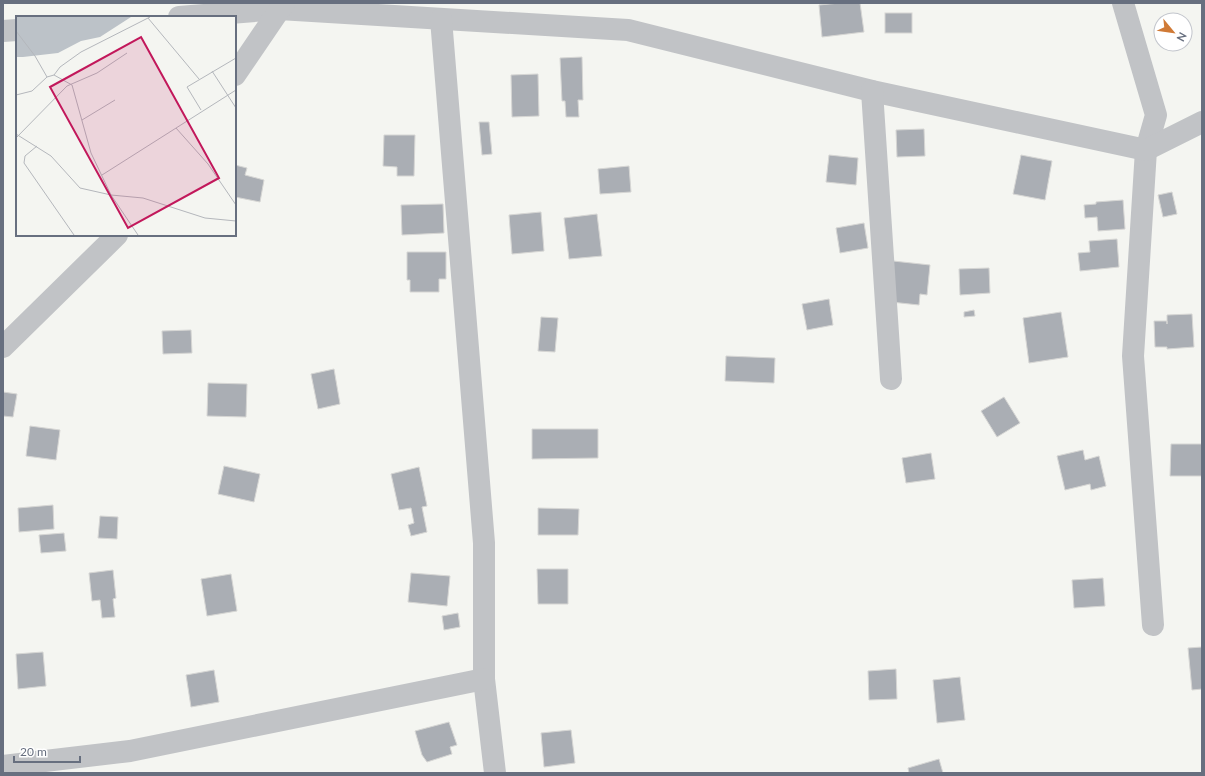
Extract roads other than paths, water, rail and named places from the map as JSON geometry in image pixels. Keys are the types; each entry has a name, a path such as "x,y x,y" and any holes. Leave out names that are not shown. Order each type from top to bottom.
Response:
{"street":[{"path":"1123,3 1156,114 1146,150 1133,356 1153,625"},
{"path":"187,16 282,6 441,19 628,30 872,91 1146,150 1202,122"},
{"path":"236,74 282,6"},
{"path":"441,19 484,543 484,679 495,773"},
{"path":"3,31 16,30"},
{"path":"872,91 891,379"},
{"path":"3,347 116,236"},
{"path":"3,766 130,751 484,679"}]}
